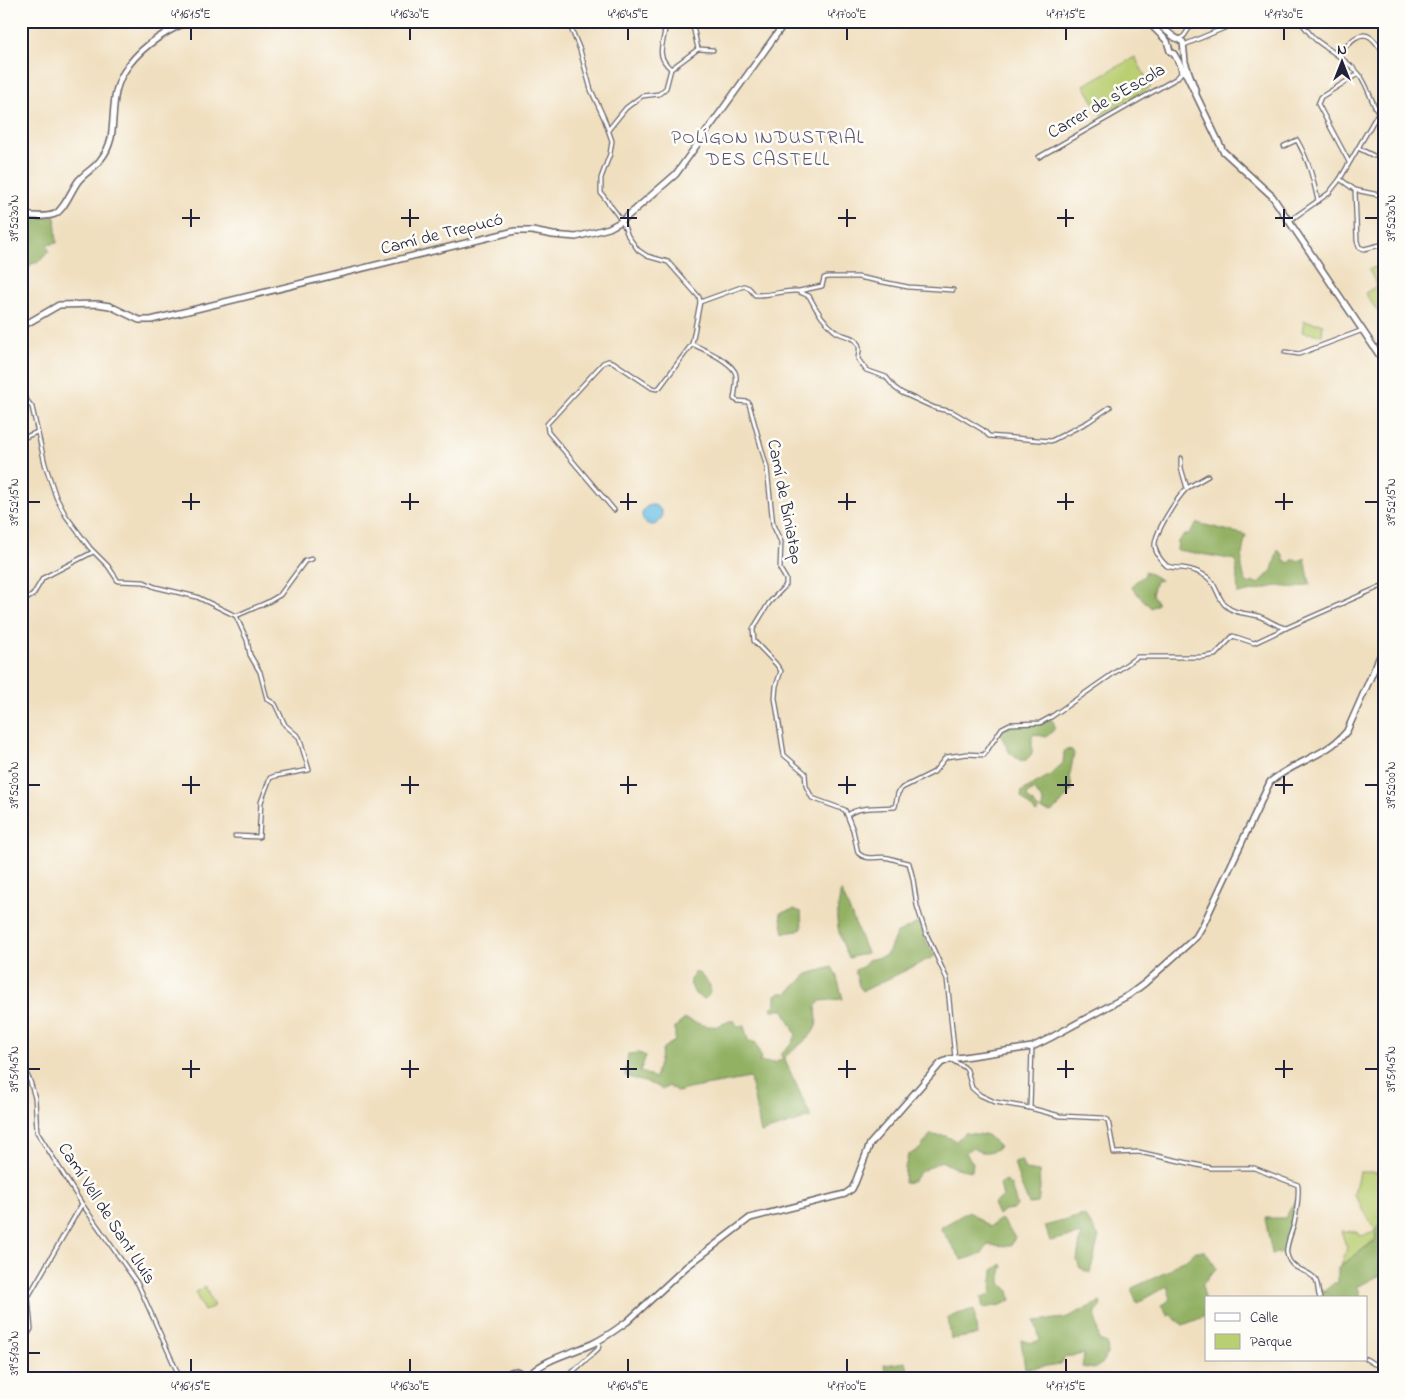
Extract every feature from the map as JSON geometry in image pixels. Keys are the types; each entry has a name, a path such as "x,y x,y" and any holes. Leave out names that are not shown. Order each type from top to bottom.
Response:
{"main road":[{"path":"21,215 46,216 56,214 79,180 100,161 107,150 114,99 117,86 124,72 137,56 155,40 189,21"},
{"name":"Camí de Trepucó","path":"21,327 59,305 97,304 110,306 139,320 151,320 514,231 532,231 576,237 609,228 622,220 676,174 786,21"},
{"path":"1147,21 1162,34 1168,43 1170,51 1174,54 1187,76 1223,150 1272,196 1384,362"},
{"path":"1154,21 1184,45 1183,52 1201,106"},
{"path":"1168,43 1170,39 1176,38"},
{"path":"1174,54 1183,52"},
{"path":"505,1377 513,1371 524,1376 563,1355 598,1341 623,1324 686,1267 750,1218 844,1194 852,1189 870,1144 935,1068 952,1058 1032,1047 1129,995 1145,983 1196,937 1270,782 1279,774 1338,742 1347,731 1384,647"}],"street":[{"path":"568,21 580,50 591,90 612,141 610,154 601,178 601,193 622,220 628,236 638,250 647,256 668,262 699,297 700,302 692,344 660,387 656,389 649,386 613,362 608,361 603,363 547,424 548,432 614,510"},
{"path":"665,21 666,29 661,56 664,62 672,69"},
{"path":"1176,38 1184,36 1194,21"},
{"path":"1184,45 1241,21"},
{"path":"1300,21 1313,38 1338,55 1358,74 1367,86 1378,113 1384,119"},
{"path":"693,26 698,49"},
{"path":"1338,55 1358,35 1369,36 1384,53"},
{"path":"609,130 626,108 642,96 659,94 666,88 672,69 698,49 713,50"},
{"name":"Carrer de s'Escola","path":"1039,156 1177,78 1181,73 1180,66"},
{"path":"1349,163 1318,104 1322,97 1358,74"},
{"path":"1289,221 1329,193 1340,179 1384,103"},
{"path":"1284,146 1297,140 1312,170 1318,201"},
{"path":"1358,148 1374,156"},
{"path":"1340,179 1355,190 1384,196"},
{"path":"1355,190 1360,247 1364,249 1384,244"},
{"path":"700,302 744,286 749,288 755,295 797,291 822,286 824,278 828,277 858,277 908,287 952,290"},
{"path":"797,291 809,296 834,331 840,335 853,338 858,342 860,348 858,359 866,370 886,377 902,393 935,408 953,412 984,430 989,436 1051,441 1088,422 1110,407"},
{"path":"1285,352 1299,354 1363,330"},
{"name":"Camí de Biniatap","path":"692,344 725,361 734,370 736,375 734,399 748,402 749,404 767,468 773,525 781,542 780,569 786,579 786,585 769,603 753,629 753,636 754,640 781,671 776,686 775,698 784,755 805,773 806,786 812,798 846,810 848,815"},
{"path":"21,393 32,407 45,464 56,497 70,522 92,552 108,566 118,581 144,582 197,597 236,616 247,640 250,655 260,672 267,699 275,704 285,725 298,737 309,770 270,778 261,802 259,837 235,836"},
{"path":"21,439 37,432"},
{"path":"1181,458 1181,468 1187,488"},
{"path":"1208,476 1187,488 1179,496 1155,540 1158,556 1169,567 1198,572 1208,578 1213,582 1224,605 1233,611 1258,616 1278,627 1286,628"},
{"path":"21,602 33,595 43,578 92,552"},
{"path":"236,616 280,595 305,561 312,559"},
{"path":"1319,1296 1314,1278 1293,1266 1286,1253 1299,1199 1298,1185 1254,1168 1211,1168 1139,1152 1114,1153 1108,1120 1103,1118 1060,1116 1030,1108 995,1102 980,1095 972,1088 967,1070 952,1058 947,979 925,931 917,906 914,879 909,863 887,857 869,859 862,857 858,853 848,815 853,811 895,807 902,788 934,772 946,757 967,754 984,755 1002,728 1010,724 1040,723 1137,657 1215,655 1233,636 1254,642 1384,585"},
{"path":"1030,1108 1032,1047"},
{"name":"Camí Vell de Sant Lluís","path":"21,1063 30,1081 35,1098 37,1132 82,1204 138,1284 180,1378"},
{"path":"21,1345 31,1329 28,1297 82,1204"},
{"path":"566,1378 598,1349 600,1346 598,1341"},
{"path":"1368,1360 1374,1364 1384,1365"}],"green space":[{"path":"1135,57 1151,87 1101,115 1084,85"},
{"path":"55,217 57,243 47,245 49,251 39,262 31,264 28,269 21,269 21,220"},
{"path":"1384,265 1384,321 1365,293 1377,286 1369,269"},
{"path":"1304,321 1323,324 1322,335 1302,332"},
{"path":"1197,523 1246,535 1242,554 1242,566 1248,584 1254,582 1259,584 1272,570 1278,550 1283,555 1284,561 1289,563 1294,559 1299,561 1305,558 1310,584 1297,588 1277,586 1238,594 1236,560 1177,550 1178,541 1184,535 1189,534"},
{"path":"1145,571 1161,580 1156,581 1152,594 1158,604 1151,608 1132,588 1134,583 1145,575"},
{"path":"1051,719 1054,723 1054,730 1046,737 1034,734 1032,737 1032,754 1026,760 1021,761 1010,753 1000,734 1005,729 1014,725 1040,724"},
{"path":"1066,749 1072,750 1074,754 1070,774 1072,790 1060,805 1051,812 1042,810 1043,801 1034,790 1028,793 1027,797 1040,810 1036,813 1021,797 1022,791 1050,775 1063,763"},
{"path":"842,892 867,953 849,958 838,930 837,914 840,893"},
{"path":"794,909 801,912 802,928 798,931 784,933 780,913"},
{"path":"920,922 927,943 935,956 863,991 859,986 855,970 864,966 868,960 885,956 896,934"},
{"path":"832,967 836,974 843,999 820,1001 816,1006 817,1022 812,1033 784,1058 811,1117 761,1133 750,1078 678,1092 669,1086 662,1090 657,1086 625,1076 628,1054 639,1053 646,1056 640,1071 655,1078 663,1048 675,1041 675,1027 685,1019 710,1026 718,1026 734,1020 737,1026 744,1026 748,1040 756,1043 761,1057 759,1062 775,1063 783,1058 780,1055 792,1044 796,1035 784,1010 772,1010 771,1008 776,1003 776,995 787,993 808,974"},
{"path":"694,972 700,974 710,985 709,995 704,999 695,994 690,983"},
{"path":"964,1133 987,1135 1000,1147 986,1152 972,1147 966,1153 973,1163 972,1171 955,1168 941,1161 920,1172 913,1181 904,1183 908,1155 920,1149 930,1135 946,1136 956,1141"},
{"path":"1021,1160 1025,1170 1039,1172 1040,1188 1038,1203 1029,1204 1019,1180 1014,1162"},
{"path":"1359,1172 1381,1172 1384,1176 1384,1218 1376,1239 1341,1266 1347,1248 1341,1231 1356,1232 1361,1236 1372,1233 1375,1230 1354,1194"},
{"path":"1005,1181 1011,1185 1017,1206 1014,1209 1005,1210 998,1215 993,1204 1003,1197 1000,1184"},
{"path":"1297,1198 1285,1252 1272,1254 1265,1218 1285,1218"},
{"path":"969,1211 989,1227 1001,1219 1015,1237 1011,1246 988,1245 982,1254 962,1260 940,1228"},
{"path":"1084,1215 1099,1236 1090,1273 1080,1268 1077,1260 1081,1234 1050,1241 1045,1226"},
{"path":"1384,1218 1384,1273 1357,1287 1360,1291 1360,1296 1320,1296 1318,1287 1324,1292 1334,1283 1338,1283 1338,1268 1376,1240 1375,1232"},
{"path":"1196,1251 1205,1251 1217,1269 1211,1273 1202,1286 1205,1298 1205,1316 1183,1325 1172,1314 1168,1316 1161,1306 1171,1299 1167,1286 1137,1303 1132,1288 1169,1271 1178,1262 1187,1259"},
{"path":"1002,1264 1001,1283 1009,1291 1011,1300 1001,1305 983,1308 981,1297 992,1294 993,1270"},
{"path":"205,1287 214,1306 204,1311 195,1292"},
{"path":"1100,1302 1101,1306 1095,1311 1099,1340 1107,1343 1108,1354 1100,1365 1094,1369 1082,1367 1084,1354 1065,1357 1061,1364 1025,1369 1021,1340 1032,1343 1040,1340 1035,1321 1065,1318"},
{"path":"974,1309 977,1335 951,1339 948,1317"},
{"path":"906,1362 910,1378 886,1378 884,1365"}],"water":[{"path":"652,505 659,508 662,515 659,522 652,525 645,522 642,515 645,508"}],"district":[{"name":"POLÍGON INDUSTRIAL DES CASTELL","path":"768,149"}]}
